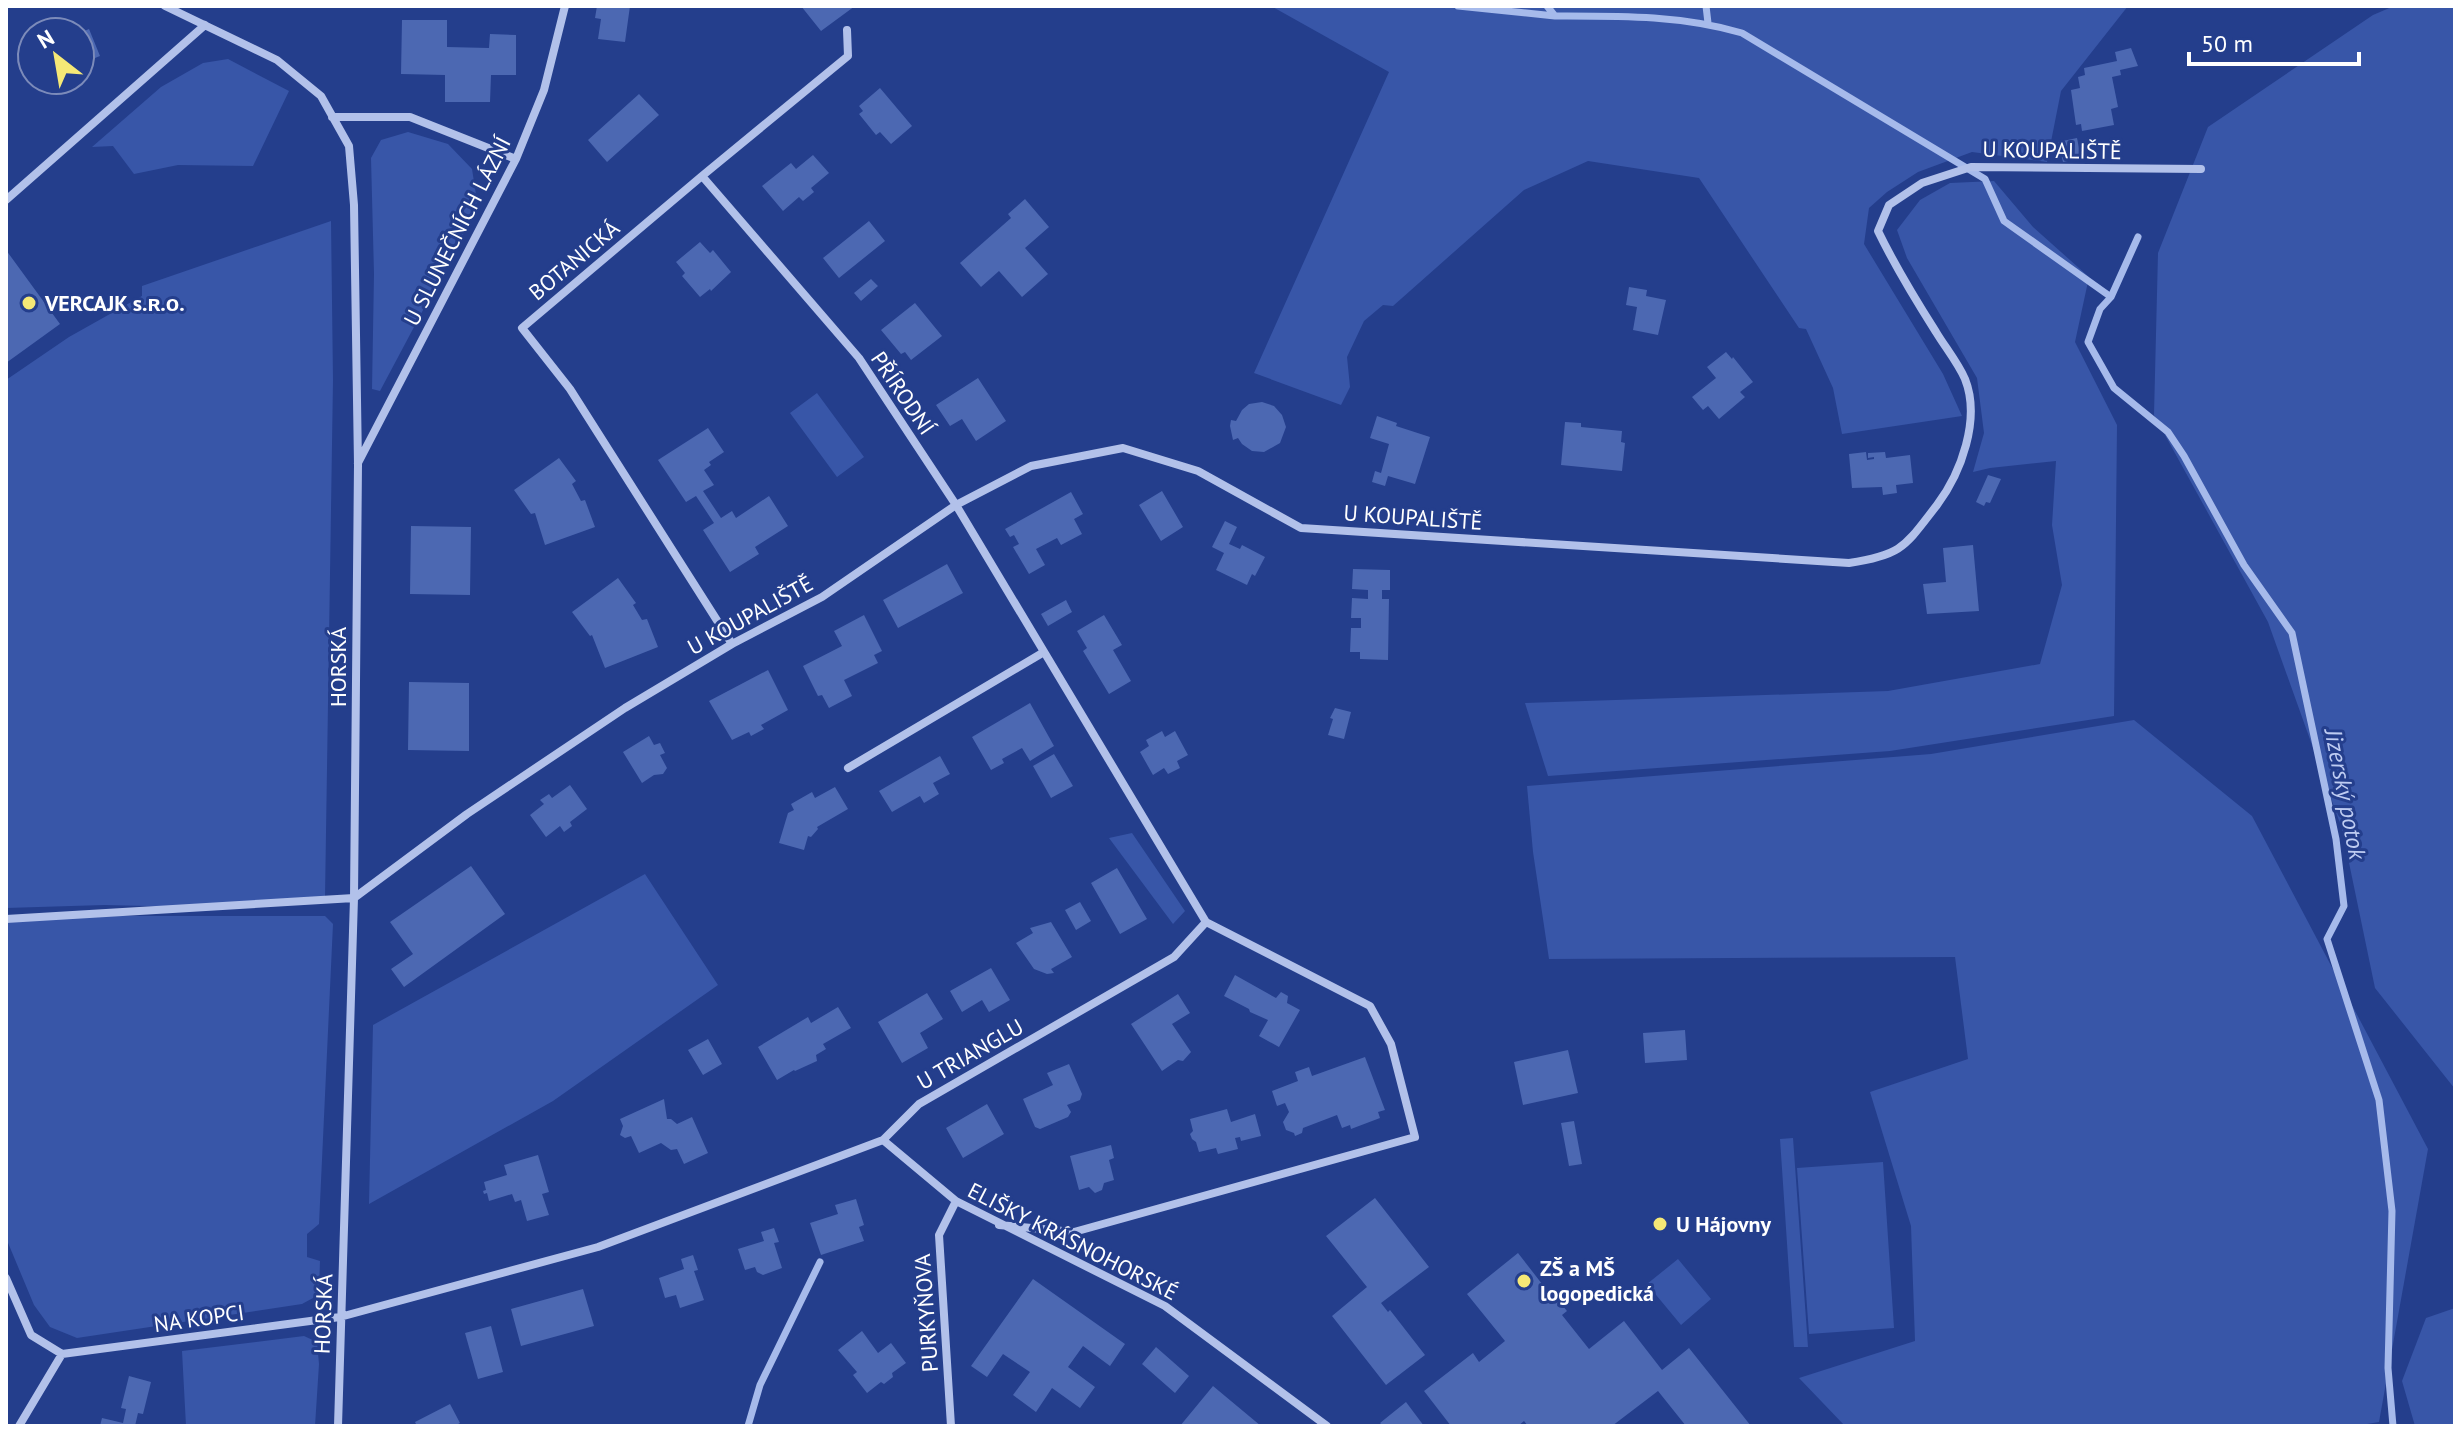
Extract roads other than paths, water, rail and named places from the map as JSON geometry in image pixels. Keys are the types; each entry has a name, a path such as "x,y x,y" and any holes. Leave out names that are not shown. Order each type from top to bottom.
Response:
{"street":[{"name":"HORSKÁ","path":"165,6 277,60 321,96 349,146 354,205 358,464 354,898 338,1426"},
{"name":"U SLUNEČNÍCH LÁZNÍ","path":"358,464 516,159 544,90 565,6"},
{"path":"6,200 205,25"},
{"name":"BOTANICKÁ","path":"732,644 570,389 522,328 848,56 847,30"},
{"path":"332,117 410,117 516,159"},
{"name":"U KOUPALIŠTĚ","path":"354,898 467,814 625,708 732,644 822,597 956,505 1031,466 1123,448 1198,471 1301,528 1849,563 1881,558 1906,544 1946,494 1969,439 1972,413 1965,380 1896,268 1878,231 1889,205 1922,183 1971,167 2201,169"},
{"name":"PŘÍRODNÍ","path":"702,176 859,358 956,505 1206,922"},
{"path":"848,768 1044,652"},
{"path":"6,919 354,898"},
{"path":"999,1225 1074,1232 1415,1137 1391,1044 1370,1006 1206,922"},
{"name":"U TRIANGLU","path":"340,1317 598,1247 883,1140 919,1104 1174,957 1206,922"},
{"name":"ELIŠKY KRÁSNOHORSKÉ","path":"883,1140 956,1201 1165,1306 1327,1426"},
{"name":"PURKYŇOVA","path":"951,1426 939,1235 956,1201"},
{"path":"6,1278 31,1335 62,1354 19,1426"},
{"name":"NA KOPCI","path":"62,1354 340,1317"}],"waterway":[{"path":"1458,6 1555,16"},
{"path":"1547,6 1555,16 1672,20 1742,33 1985,179 2004,221 2111,297"},
{"path":"1706,6 1708,23"},
{"name":"Jizerský potok","path":"2138,237 2111,297 2100,309 2088,342 2114,388 2168,432 2244,565 2292,633 2336,839 2344,906 2327,939 2379,1100 2392,1211 2388,1368 2393,1426"},
{"path":"748,1426 760,1385 820,1262"}],"place":[{"name":"VERCAJK s.ʀ.ᴏ.","path":"29,303"},
{"name":"U Hájovny","path":"1660,1224"},
{"name":"ZŠ a MŠ logopedická","path":"1524,1281"}]}
